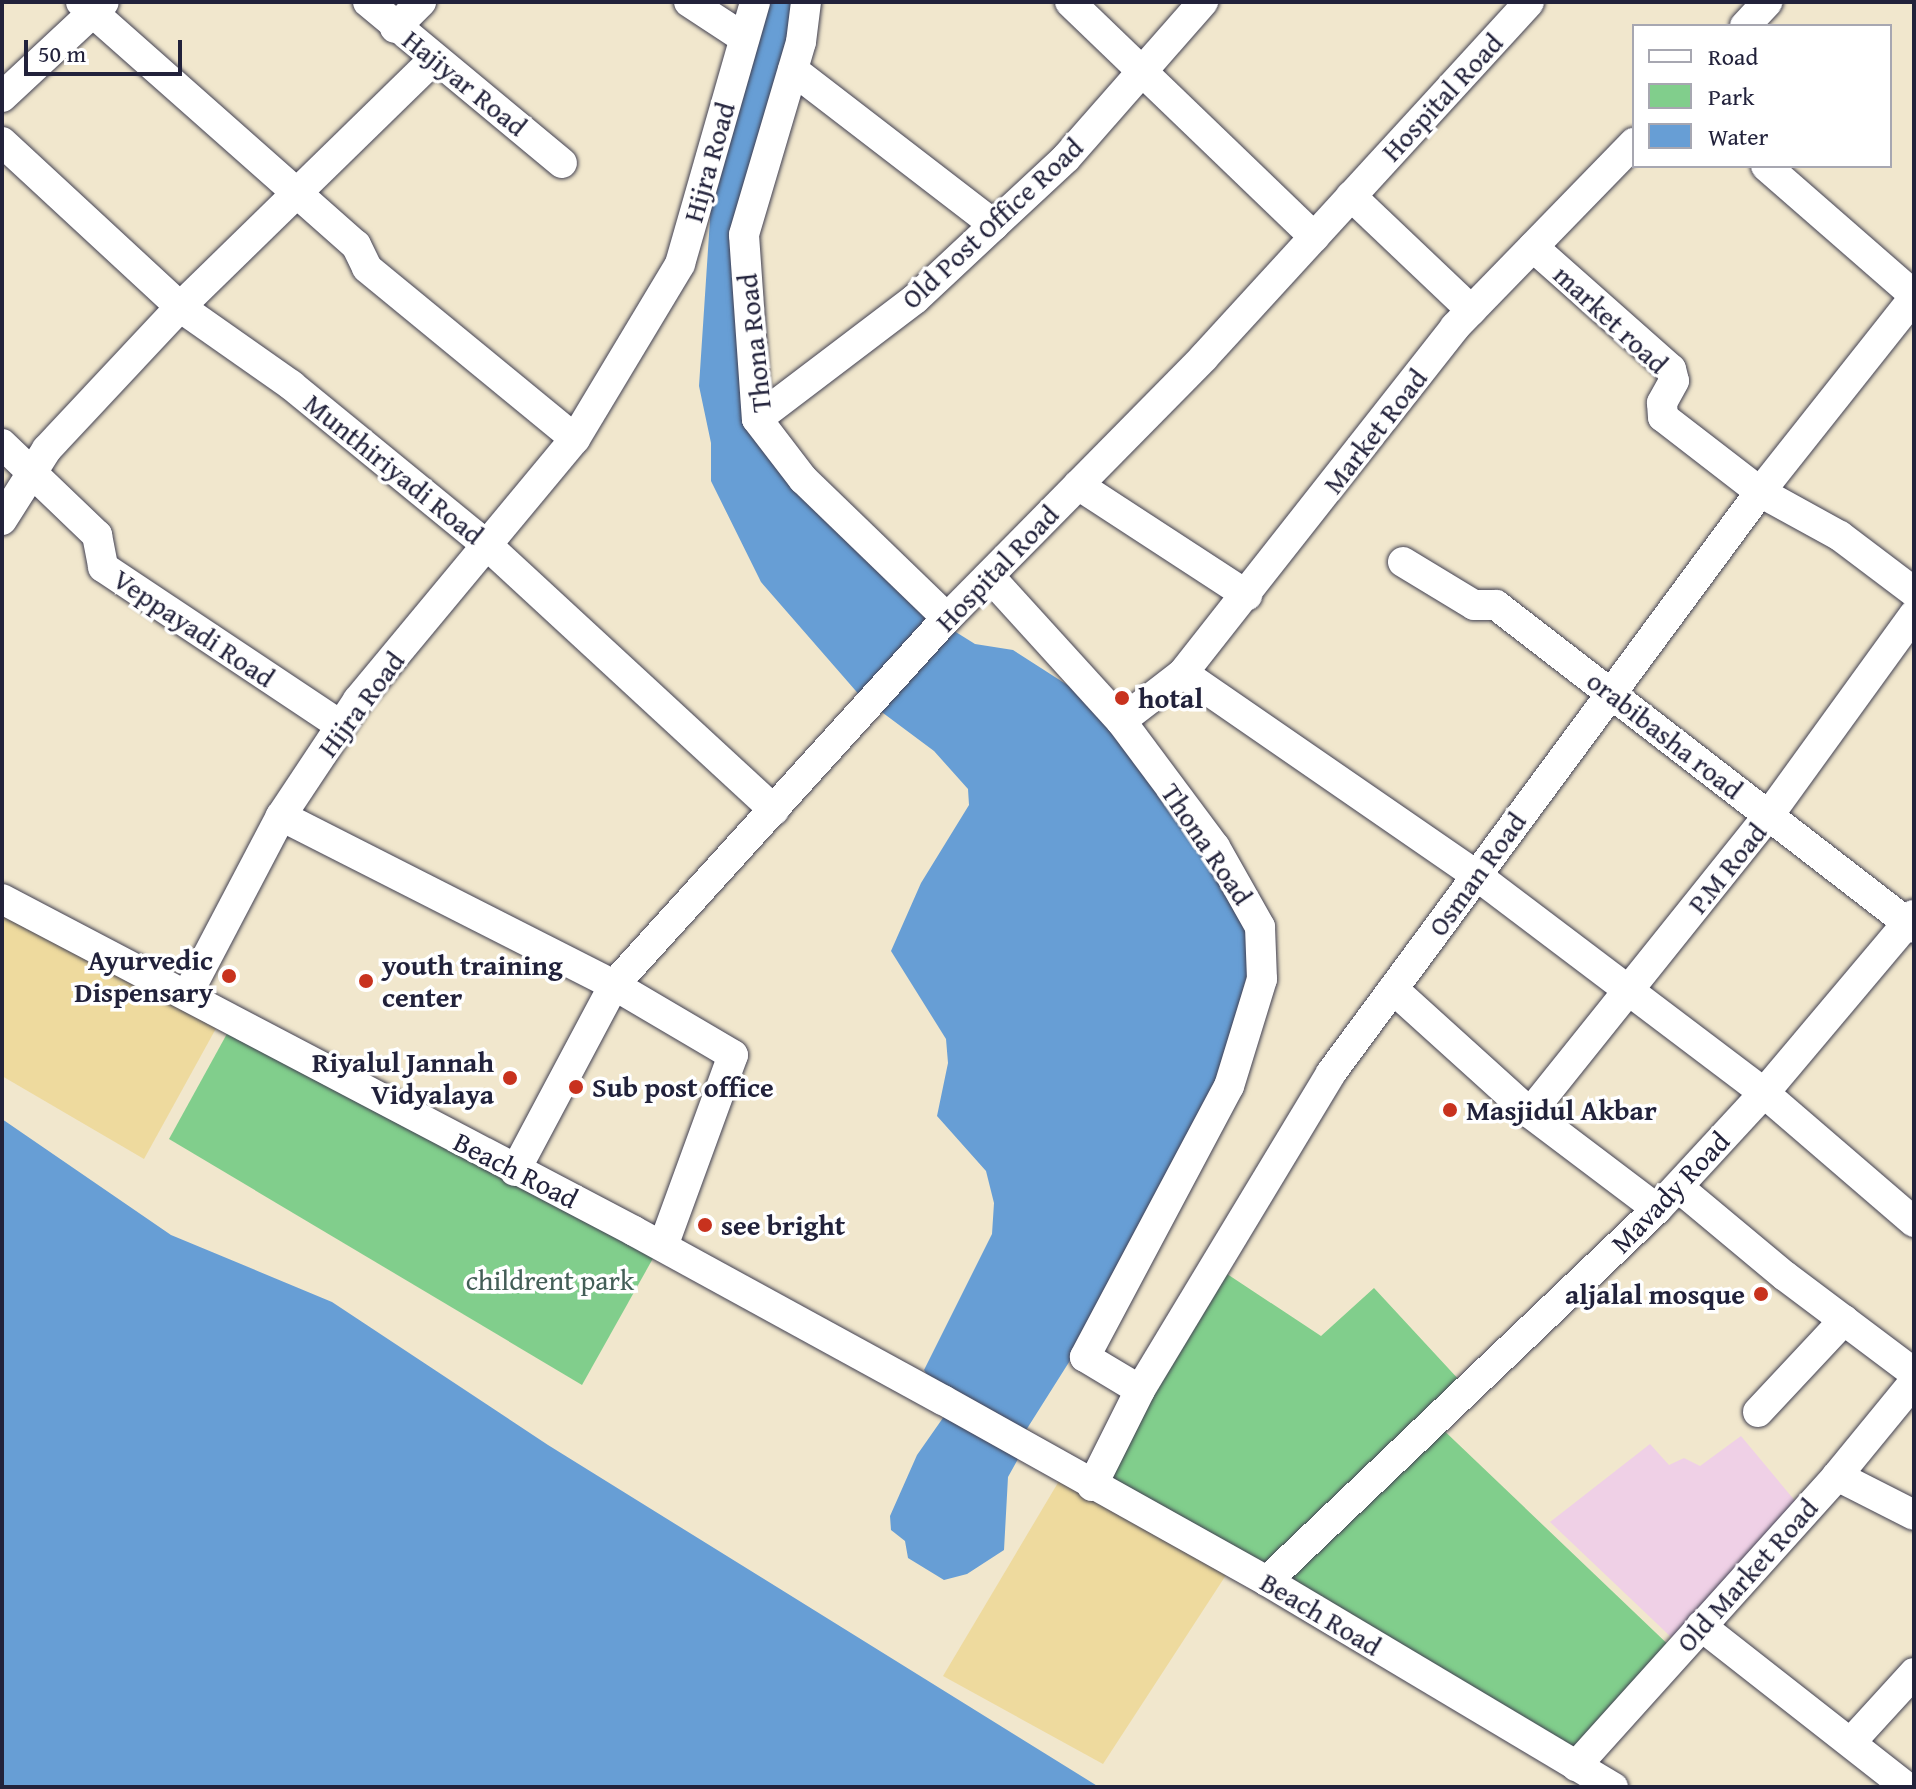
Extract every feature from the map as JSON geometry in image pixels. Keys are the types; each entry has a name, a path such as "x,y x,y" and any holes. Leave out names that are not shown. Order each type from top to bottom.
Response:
{"street":[{"name":"Hajiyar Road","path":"368,2 434,59 478,89 562,163"},
{"path":"395,28 421,2"},
{"path":"689,2 744,38"},
{"name":"Hijra Road","path":"187,995 281,816 341,726 575,439 680,264 755,2"},
{"name":"Thona Road","path":"806,2 797,56 744,235 757,419 803,479 947,618"},
{"path":"830,2 797,56 994,225"},
{"path":"1070,2 1145,68 1314,237"},
{"name":"Old Post Office Road","path":"757,419 915,299 1066,158 1203,2"},
{"name":"Hospital Road","path":"515,1171 614,985 947,618 1314,237 1529,2"},
{"path":"1747,24 1767,2"},
{"path":"2,97 93,5 356,245 367,268 575,439"},
{"path":"2,520 35,476 47,449 180,307 434,59"},
{"name":"Munthiriyadi Road","path":"2,142 180,307 291,385 489,547 774,810"},
{"name":"Market Road","path":"1121,721 1183,673 1471,310 1632,145"},
{"path":"1768,168 1914,297"},
{"path":"1351,196 1471,310"},
{"name":"market road","path":"1533,247 1671,369 1674,381 1662,403 1663,417 1760,492"},
{"name":"Osman Road","path":"1092,1486 1140,1390 1331,1073 1760,492 1914,297"},
{"name":"Veppayadi Road","path":"2,444 97,535 103,567 341,726"},
{"path":"1078,485 1247,595"},
{"path":"1760,492 1840,536 1914,592"},
{"name":"orabibasha road","path":"1403,562 1474,605 1496,605 1912,922"},
{"name":"Thona Road","path":"989,576 1121,721 1215,847 1260,927 1262,979 1229,1086 1085,1357 1140,1390"},
{"name":"P.M Road","path":"1530,1113 1769,815 1914,615"},
{"path":"1183,673 1476,875 1627,993 1764,1093 1914,1222"},
{"path":"281,816 614,985 733,1055 663,1246"},
{"name":"Beach Road","path":"2,899 663,1246 943,1400 1092,1486 1267,1581 1613,1787"},
{"name":"Mavady Road","path":"1267,1581 1657,1209 1764,1093 1912,922"},
{"path":"1393,989 1530,1113 1657,1209"},
{"path":"1678,1187 1914,1373"},
{"path":"1758,1412 1844,1320"},
{"name":"Old Market Road","path":"1576,1766 1837,1476 1914,1382"},
{"path":"1837,1476 1914,1515"},
{"path":"1701,1626 1852,1741 1906,1787"},
{"path":"1852,1741 1914,1673"}],"shaded area":[{"path":"1741,1436 1796,1502 1672,1638 1550,1522 1650,1444 1669,1465 1684,1458 1700,1466"}],"green space":[{"name":"childrent park","path":"234,1021 656,1253 582,1385 169,1139"},
{"path":"1215,1266 1321,1336 1374,1288 1461,1382 1435,1422 1677,1653 1580,1761 1092,1486"}],"sand":[{"path":"2,910 219,1023 144,1159 2,1076"},
{"path":"1059,1481 1228,1572 1103,1764 943,1676"}],"water":[{"path":"769,2 801,2 744,208 757,419 933,617 862,698 761,582 711,481 711,443 699,386 711,204"},
{"path":"951,629 975,644 1013,650 1083,695 1260,927 1217,1086 1071,1359 1023,1435 943,1400 924,1370 992,1234 994,1203 986,1171 937,1116 948,1063 946,1039 891,951 921,883 969,805 968,789 934,751 879,710"},
{"path":"2,1119 171,1235 332,1302 548,1445 1099,1787 2,1787"},
{"path":"945,1415 1024,1448 1008,1477 1004,1550 967,1574 944,1580 908,1558 905,1541 891,1530 890,1516 917,1455"}],"place":[{"name":"hotal","path":"1122,698"},
{"name":"Ayurvedic Dispensary","path":"229,976"},
{"name":"youth training center","path":"366,981"},
{"name":"Riyalul Jannah Vidyalaya","path":"510,1078"},
{"name":"Sub post office","path":"576,1087"},
{"name":"Masjidul Akbar","path":"1450,1110"},
{"name":"see bright","path":"705,1225"},
{"name":"aljalal mosque","path":"1761,1294"}]}
